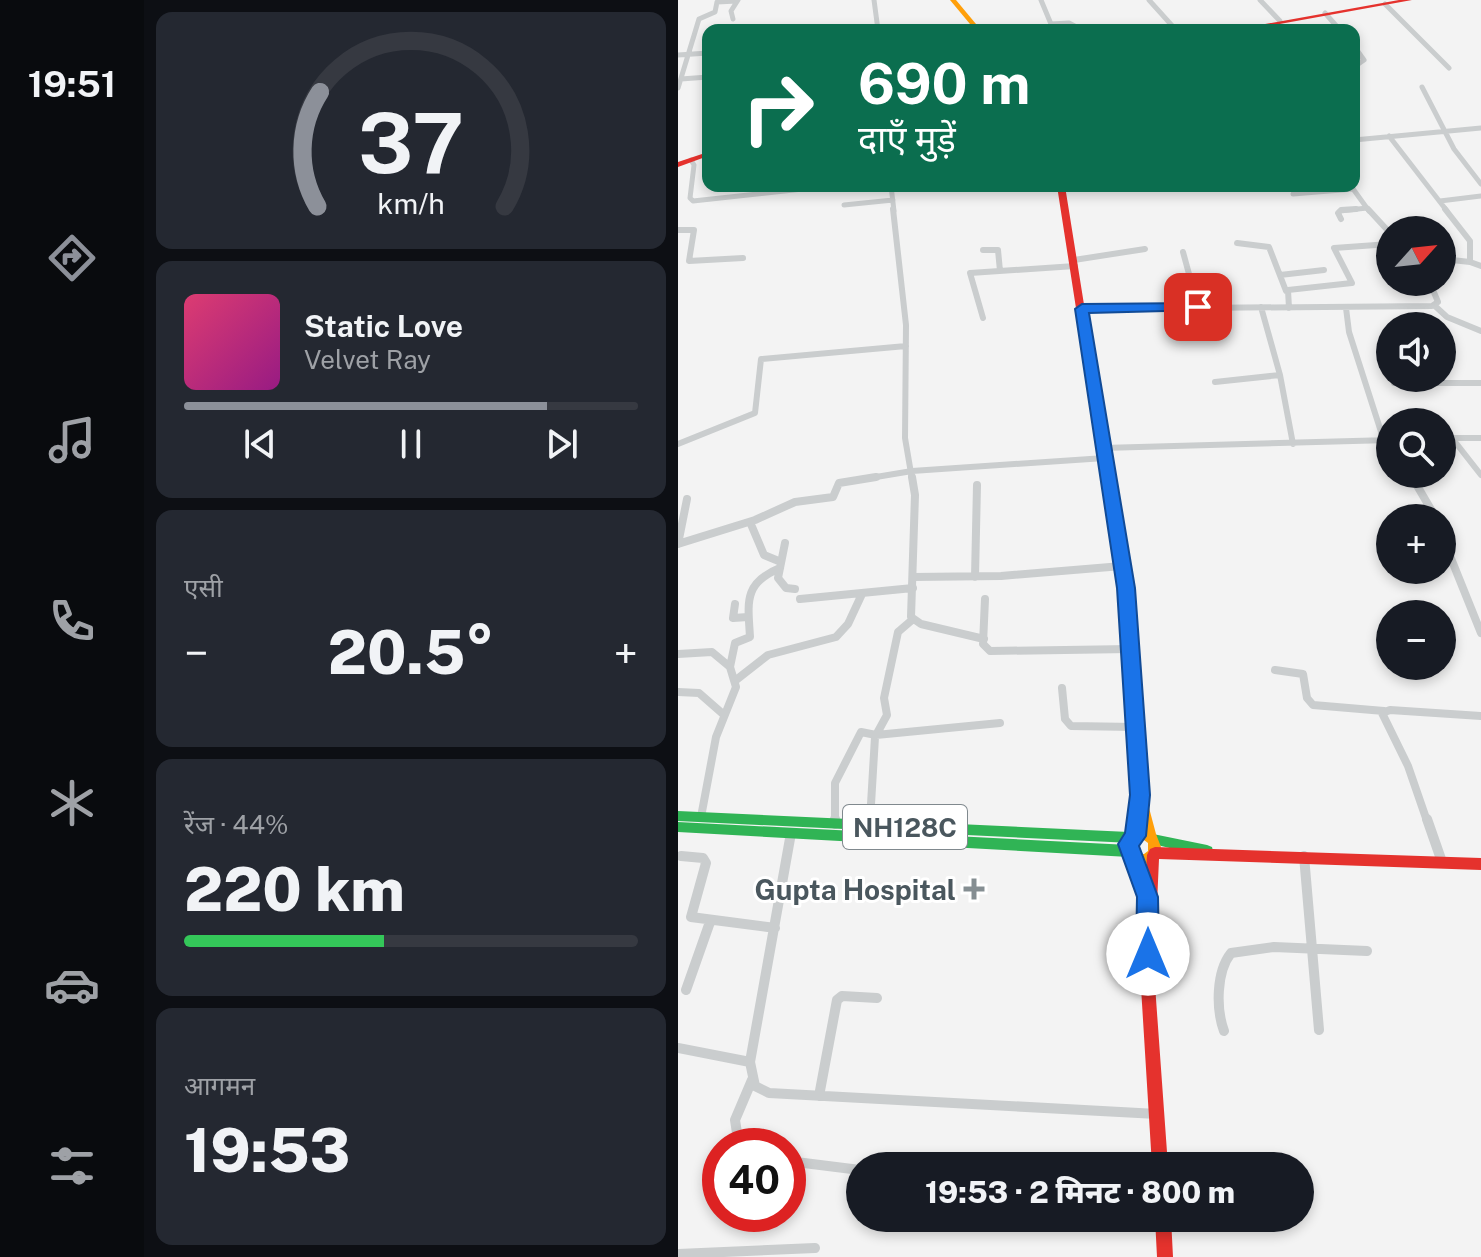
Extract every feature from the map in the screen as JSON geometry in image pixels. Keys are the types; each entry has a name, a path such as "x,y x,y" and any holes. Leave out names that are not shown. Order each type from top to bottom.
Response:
{"main road":[{"path":"953,0 973,24"},
{"path":"1265,24 1397,1"},
{"path":"678,165 702,156"},
{"path":"1062,192 1122,566 1140,795 1154,854 1147,897 1159,1152"},
{"path":"1140,795 1132,854 1147,897"},
{"name":"NH128C","path":"678,816 1151,838 1211,853"},
{"name":"NH128C","path":"678,827 1132,854 1141,859 1154,854 1182,856 1211,853 1481,864"},
{"path":"1164,1232 1165,1257"}],"street":[{"path":"733,19 731,11 738,0"},
{"path":"678,88 698,22 715,12 717,2 738,0"},
{"path":"874,0 877,24"},
{"path":"1041,0 1051,24"},
{"path":"1149,0 1171,24"},
{"path":"1260,0 1280,21"},
{"path":"1397,1 1449,68"},
{"path":"1325,13 1335,24"},
{"path":"698,22 720,16"},
{"path":"678,55 702,53"},
{"path":"682,77 702,75"},
{"path":"1422,87 1454,149 1481,184"},
{"path":"1360,140 1481,128"},
{"path":"1389,136 1472,243 1470,262"},
{"path":"678,155 678,165"},
{"path":"691,160 694,165 690,198 693,201 775,192"},
{"path":"869,826 873,808 876,735 887,715 884,698 890,665 897,650 898,632 912,620 916,521 905,426 904,291 892,192"},
{"path":"1293,194 1310,192"},
{"path":"1356,192 1376,218"},
{"path":"1440,201 1481,196"},
{"path":"844,205 893,200"},
{"path":"1341,219 1338,213 1341,210 1367,208"},
{"path":"678,230 694,230 689,261 743,258"},
{"path":"1237,243 1269,247 1286,291 1289,308"},
{"path":"1286,291 1352,283 1334,248 1376,245"},
{"path":"983,318 970,273 1074,263 1145,249"},
{"path":"983,250 998,250 1000,271"},
{"path":"1183,252 1198,307"},
{"path":"1456,260 1481,266"},
{"path":"1280,275 1324,270"},
{"path":"1309,272 1315,287"},
{"path":"1435,306 1438,302 1436,296"},
{"path":"1082,309 1435,306 1447,317 1481,331"},
{"path":"1220,307 1226,332"},
{"path":"1261,307 1280,375 1293,444"},
{"path":"1346,308 1349,332 1376,409"},
{"path":"678,444 755,413 761,359 906,346"},
{"path":"1215,382 1280,375"},
{"path":"1456,383 1481,383"},
{"path":"1456,438 1481,438"},
{"path":"687,499 678,544 750,522 795,502 833,497 839,483 844,481 912,471 1104,453 1376,441"},
{"path":"1456,443 1481,475"},
{"path":"975,577 977,485"},
{"path":"750,522 764,555 780,565"},
{"path":"785,543 780,582 786,588 795,589"},
{"path":"730,667 735,643 750,637 748,617 754,582 780,565"},
{"path":"913,577 975,577 1122,566"},
{"path":"1456,571 1481,633"},
{"path":"800,599 913,588"},
{"path":"736,680 768,655 836,637 848,624 862,594"},
{"path":"985,599 984,639 985,647 990,651 1130,649"},
{"path":"735,604 733,618 748,617"},
{"path":"912,620 984,639"},
{"path":"678,654 708,651 730,667 736,680 735,694 723,714 712,753 701,817"},
{"path":"1275,670 1303,674 1307,698 1313,705 1481,716"},
{"path":"1062,688 1065,719 1071,726 1135,727"},
{"path":"678,692 699,693 723,714"},
{"path":"1384,711 1382,718 1408,766 1442,862"},
{"path":"835,824 835,783 844,774 849,747 861,732 876,735 1000,723"},
{"path":"791,833 750,1062 755,1086 769,1093 1023,1110 1157,1114"},
{"path":"681,856 703,858 706,863 690,915 693,919 775,928"},
{"path":"1304,856 1319,1030"},
{"path":"686,990 710,922"},
{"path":"1224,1031 1217,1007 1227,956 1240,948 1367,951"},
{"path":"819,1096 837,1000 842,996 877,998"},
{"path":"678,1048 750,1062"},
{"path":"734,1128 736,1112 752,1080"},
{"path":"806,1163 846,1168"},
{"path":"678,1254 815,1248"}],"traffic: fast":[{"path":"1127,604 1140,795 1135,836"},
{"path":"678,816 1132,838"},
{"path":"678,827 1129,851"},
{"path":"1153,839 1207,851"}],"traffic: slow":[{"path":"953,0 973,24"},
{"path":"1142,804 1150,837"},
{"path":"1142,834 1151,838 1155,847 1151,856 1142,860 1133,856 1129,847 1133,838 1142,834"},
{"path":"1134,857 1146,893"}],"traffic: jam":[{"path":"1270,24 1409,0"},
{"path":"678,165 702,156"},
{"path":"1062,192 1127,604"},
{"path":"1155,853 1481,864"},
{"path":"1153,855 1147,971 1159,1152"},
{"path":"1164,1232 1165,1257"}],"place":[{"name":"Gupta Hospital","path":"974,889"}],"route":[{"path":"1148,954 1147,897 1128,844 1135,836 1140,795 1126,588 1082,309 1198,307"}]}
